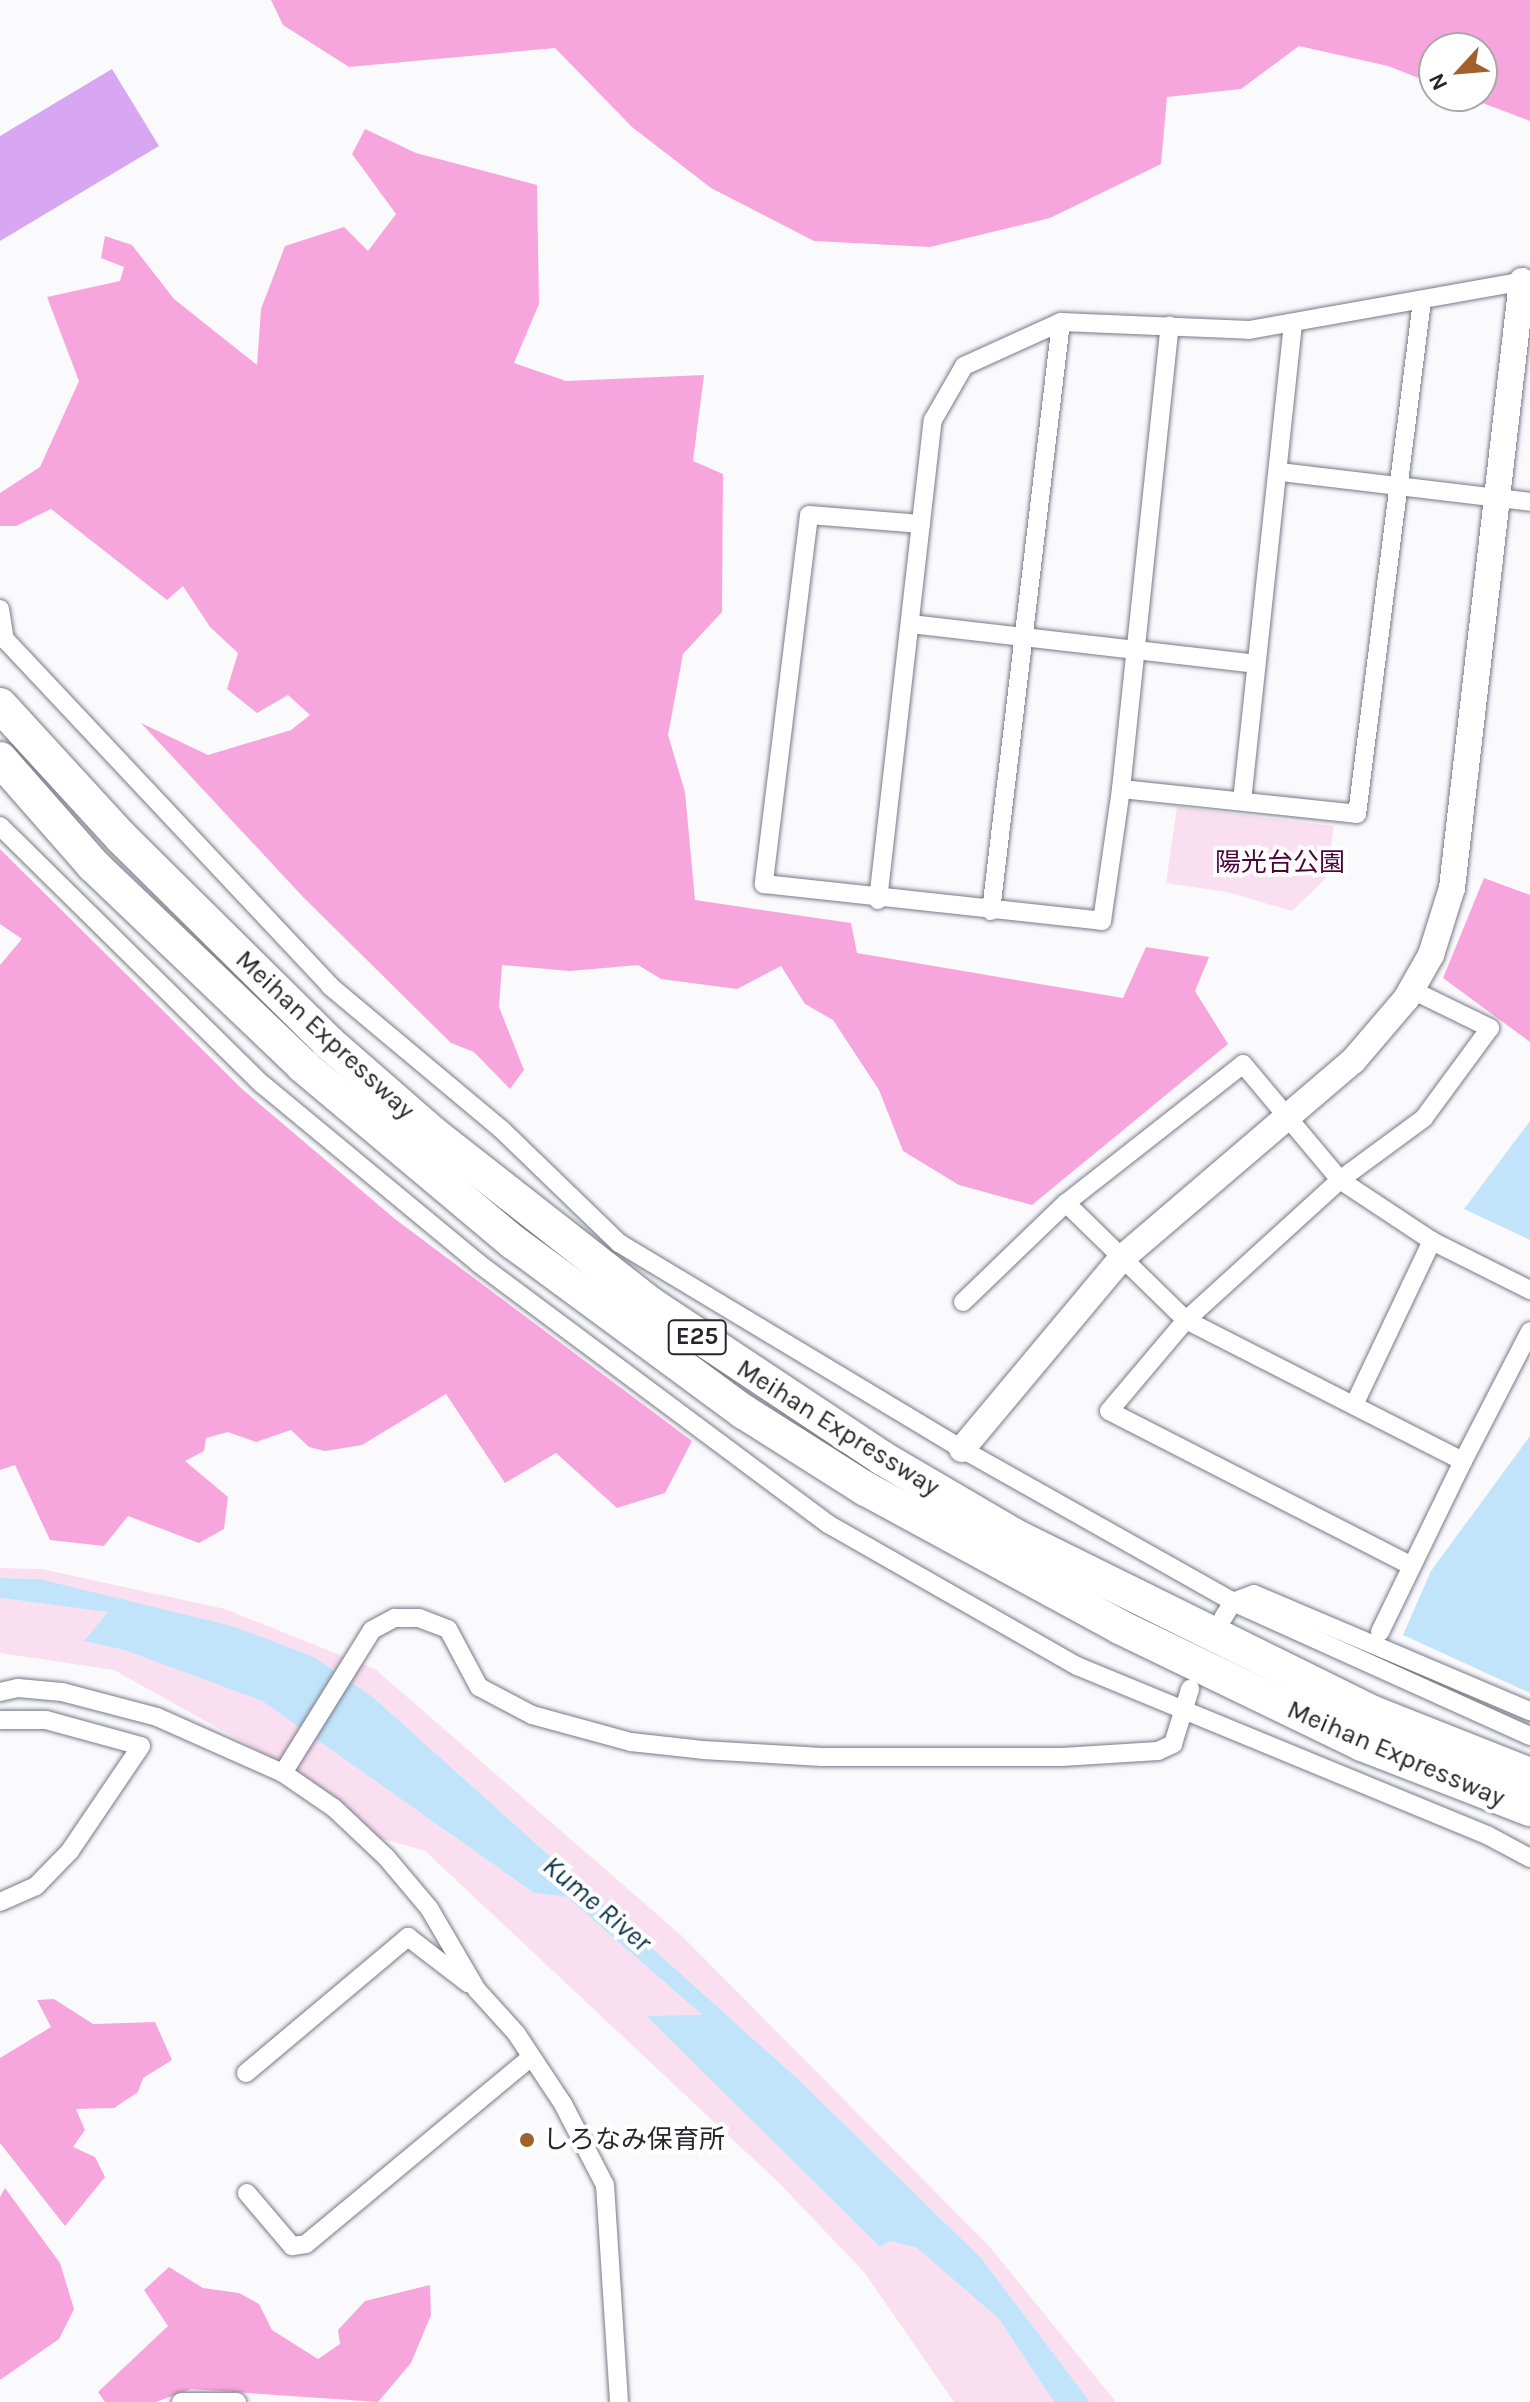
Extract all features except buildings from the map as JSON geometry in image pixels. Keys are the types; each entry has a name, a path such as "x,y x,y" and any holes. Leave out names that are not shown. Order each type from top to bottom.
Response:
{"highway":[{"path":"0,679 49,740 328,1042"},
{"name":"Meihan Expressway","path":"0,705 132,849 328,1042 431,1132 652,1305 882,1458 1015,1536 1244,1653 1371,1712 1530,1775"},
{"name":"Meihan Expressway","path":"0,759 93,865 292,1055 402,1152 643,1339 866,1489 1029,1580 1362,1744 1530,1809"},
{"path":"0,778 93,865"},
{"path":"1237,1685 1333,1738 1530,1820"}],"street":[{"path":"878,900 933,420 964,366 1061,322 1249,330 1526,281 1452,888 1431,955 1412,990 1353,1061 1121,1259 962,1449"},
{"path":"1121,789 1357,814 1422,301"},
{"path":"991,911 1021,637 1061,322"},
{"path":"1242,801 1255,664 1280,472 1293,324"},
{"path":"921,524 809,515 764,884 878,900 1102,921 1121,789 1170,326"},
{"path":"1280,472 1530,502"},
{"path":"0,609 3,637 330,986 501,1129 619,1243 962,1449 1233,1602 1530,1736"},
{"path":"911,624 1255,664"},
{"path":"0,826 262,1084 478,1263 828,1524 1077,1666 1183,1713 1487,1835 1530,1858"},
{"path":"1412,990 1490,1028 1424,1118 1340,1180 1186,1320 1109,1411 1412,1566"},
{"path":"963,1302 1066,1203 1243,1064 1340,1180 1432,1241 1530,1290"},
{"path":"1066,1203 1186,1320 1463,1461"},
{"path":"1354,1405 1432,1241"},
{"path":"1380,1632 1530,1331"},
{"path":"1223,1618 1233,1602 1254,1594 1530,1711"},
{"path":"283,1773 372,1630 395,1618 419,1618 448,1629 479,1687 532,1715 631,1742 822,1757 1062,1757 1158,1751 1173,1744 1190,1689"},
{"path":"0,1692 18,1688 62,1692 157,1717 283,1773 334,1808 386,1857 429,1908 477,1990"},
{"path":"0,1720 46,1720 141,1746 70,1851 36,1886 0,1902"},
{"path":"246,2073 408,1937 477,1990 516,2033 563,2104 605,2185 619,2402"},
{"path":"247,2193 292,2246 306,2244 530,2058"},
{"path":"181,2402 237,2402"}],"green space":[{"name":"陽光台公園","path":"1177,807 1334,826 1327,877 1292,911 1227,892 1166,883"},
{"path":"0,1568 42,1569 225,1609 375,1669 682,1936 989,2246 1116,2402 1090,2402 982,2259 800,2081 374,1698 39,1579 0,1578"},
{"path":"0,1598 109,1612 85,1641 124,1650 262,1701 534,1893 567,1897 703,2016 647,2017 880,2247 890,2241 917,2248 999,2319 1054,2402 954,2402 864,2272 779,2183 425,1851 380,1838 306,1777 114,1670 0,1653"}],"shaded area":[{"path":"271,0 1530,0 1530,121 1498,109 1498,32 1418,32 1418,78 1388,66 1299,46 1241,89 1167,97 1161,164 1050,218 930,247 814,241 711,188 632,127 555,48 349,67 283,25"},
{"path":"365,129 416,153 537,185 539,304 514,363 566,381 704,375 693,461 723,474 722,612 683,654 668,735 685,792 695,900 851,923 857,953 1123,998 1146,947 1209,957 1195,991 1228,1044 1032,1205 959,1185 903,1151 879,1090 833,1020 805,1004 781,966 737,989 661,979 638,965 570,971 502,965 499,1007 524,1070 510,1089 474,1052 451,1043 304,898 141,723 208,755 291,730 310,715 288,695 257,713 227,689 238,653 210,627 183,586 167,600 51,509 16,526 0,526 0,493 40,467 79,381 47,297 120,281 124,267 101,258 105,236 132,245 174,299 257,365 261,309 285,246 344,227 368,251 396,214 352,154"},
{"path":"0,849 242,1089 395,1219 692,1441 665,1493 617,1508 556,1453 505,1483 446,1394 362,1445 325,1451 309,1447 291,1430 256,1442 228,1432 206,1438 204,1451 185,1461 228,1497 224,1529 199,1543 128,1516 104,1546 50,1540 15,1465 0,1470 0,965 22,939 0,924"},
{"path":"1484,878 1530,895 1530,1042 1443,978"},
{"path":"54,1999 93,2024 155,2022 172,2060 143,2078 138,2092 114,2108 76,2109 85,2130 73,2147 95,2157 105,2177 65,2226 0,2143 0,2058 51,2027 37,2000"},
{"path":"5,2188 60,2263 74,2309 59,2339 0,2380 0,2197"},
{"path":"169,2267 203,2288 239,2293 259,2304 272,2330 318,2359 340,2344 338,2330 365,2301 430,2285 431,2315 411,2363 378,2402 191,2389 156,2402 105,2402 98,2392 168,2326 144,2290"}],"water":[{"path":"1530,1121 1530,1240 1464,1209"},
{"path":"1530,1436 1530,1693 1403,1635 1431,1571"},
{"name":"Kume River","path":"0,1578 39,1579 232,1626 314,1657 374,1698 800,2081 982,2259 1090,2402 1054,2402 999,2319 917,2248 890,2241 880,2247 646,2016 702,2015 567,1897 534,1893 262,1701 124,1650 84,1641 108,1612 0,1598"}],"place":[{"name":"しろなみ保育所","path":"527,2140"}]}
